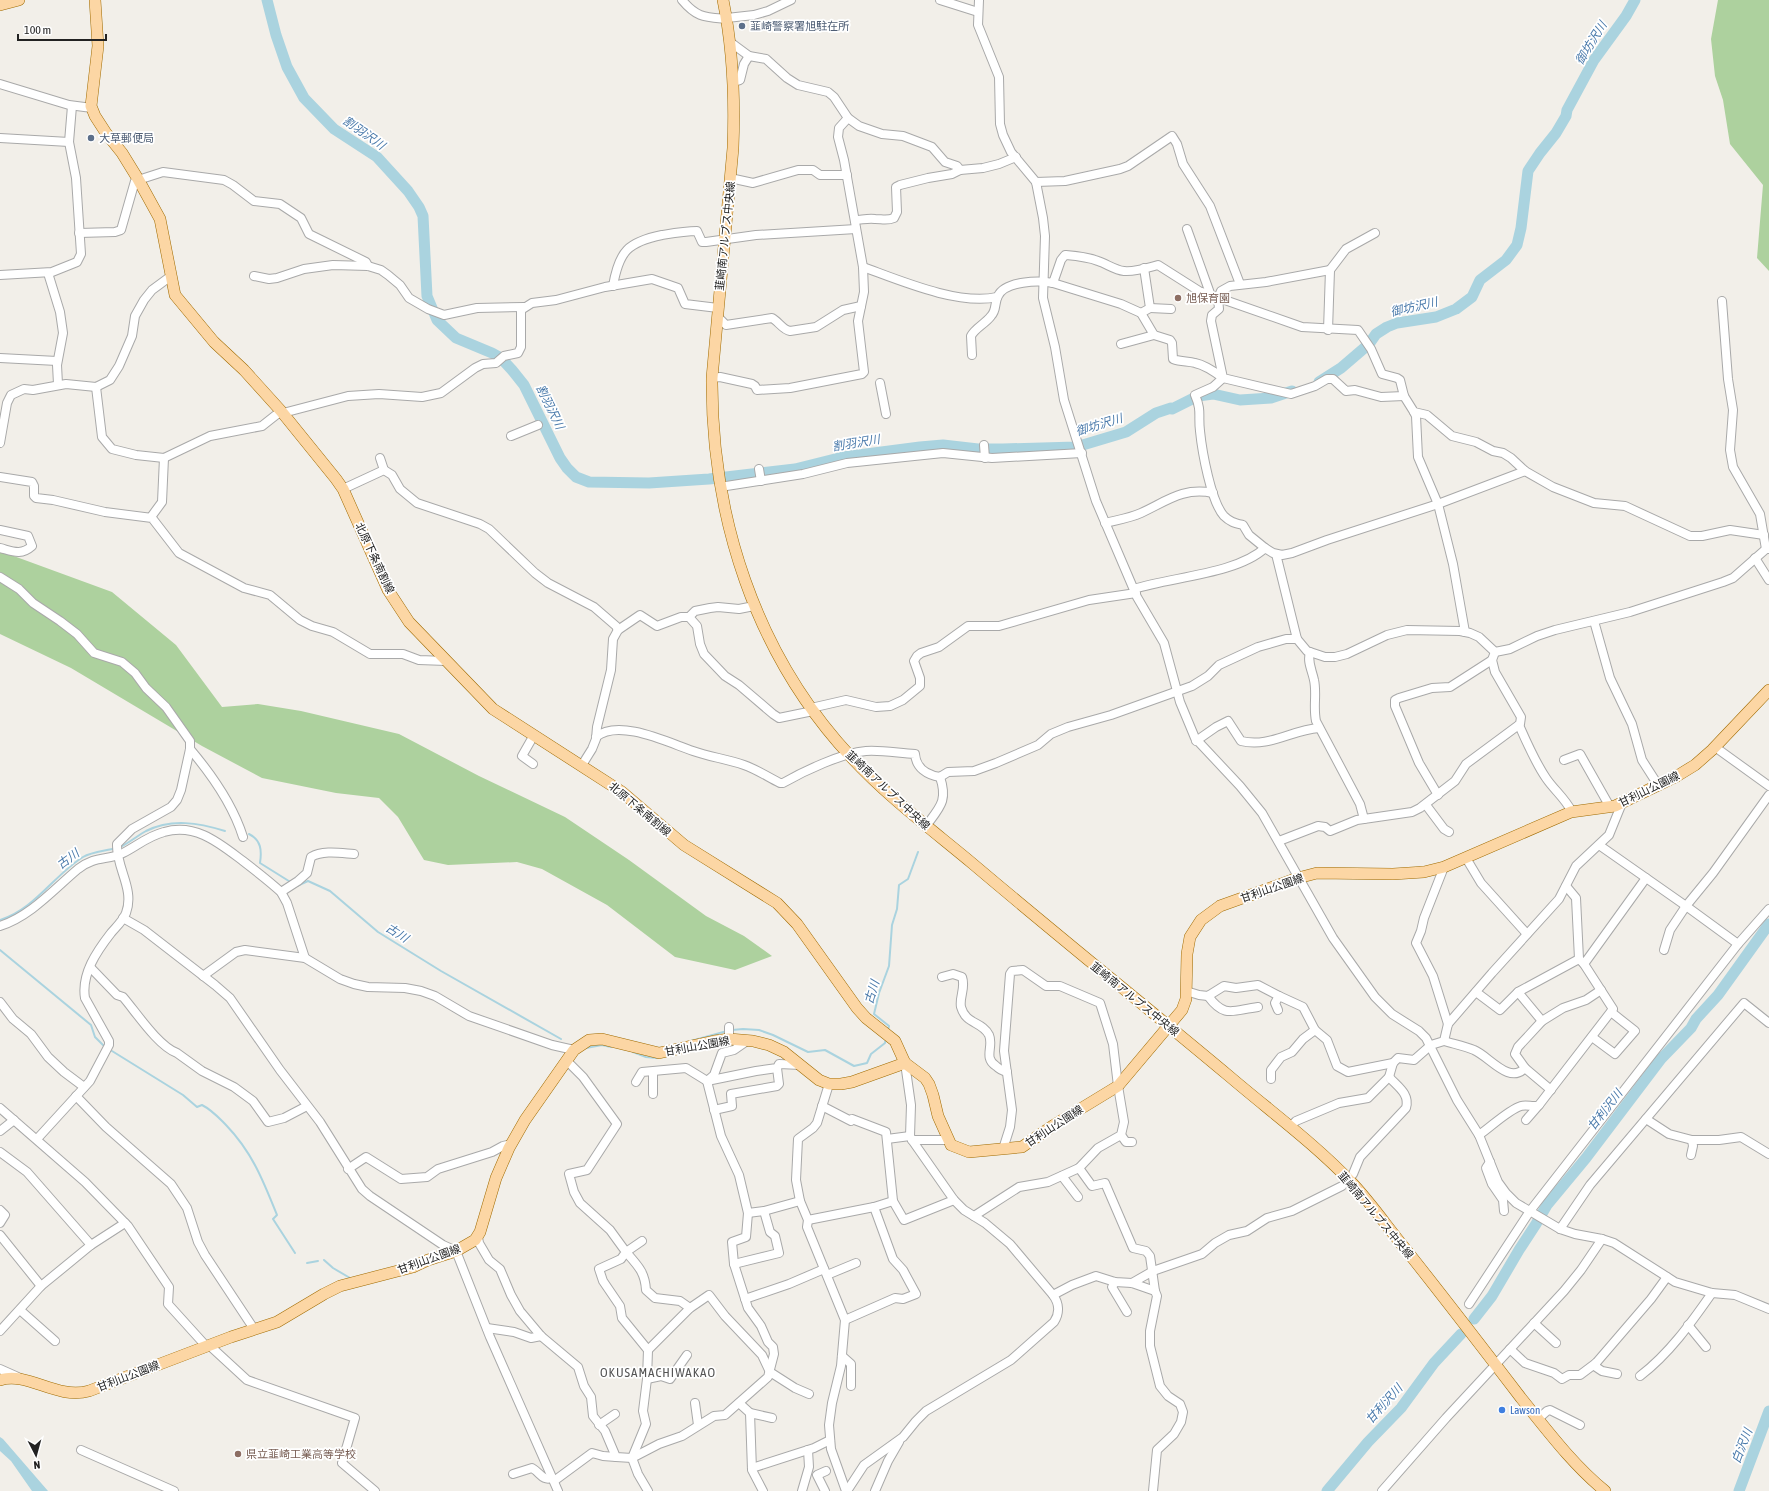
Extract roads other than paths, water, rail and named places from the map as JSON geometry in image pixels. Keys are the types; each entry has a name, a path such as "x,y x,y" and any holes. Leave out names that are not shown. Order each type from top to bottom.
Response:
{"main road":[{"path":"0,5 19,0"},
{"path":"92,108 98,46 95,0"},
{"name":"韮崎南アルプス中央線","path":"724,0 734,82 734,116 730,178 712,378 712,411 719,480 731,538 754,606 781,661 812,710 848,755 867,774 926,826 1290,1127 1353,1184 1459,1316 1538,1419 1585,1474 1605,1491"},
{"name":"北原下条南割線","path":"92,108 95,116 106,133 122,153 138,179 160,219 175,295 200,326 282,412 343,488 388,590 409,622 493,708 622,792 684,845 777,903 797,924 857,1008 866,1018 896,1041 905,1063"},
{"name":"甘利山公園線","path":"948,1140 951,1145 969,1152 1022,1147 1054,1125 1118,1086 1185,1004 1188,945 1190,937 1201,920 1220,906 1316,873 1407,873 1444,867 1572,812 1610,807 1622,803 1695,765 1715,747 1769,690"},
{"name":"甘利山公園線","path":"0,1380 21,1378 55,1390 80,1394 207,1346 276,1322 340,1286 413,1267 428,1260 456,1251 478,1237 496,1178 511,1144 525,1120 574,1050 589,1040 596,1039 659,1053 729,1034 747,1041 769,1045 784,1052 819,1080 829,1084"},
{"path":"829,1084 852,1082 905,1063 925,1078 929,1084 938,1116 948,1140"}],"street":[{"path":"682,0 694,13 700,16 727,19 768,11 791,0"},
{"path":"940,0 978,12"},
{"path":"979,0 978,25 999,77 1000,124 1003,135 1011,152 1036,182 1045,236 1042,280 1043,298 1056,347 1061,390 1096,501 1135,591 1164,643 1177,691 1196,741 1240,786 1262,813 1279,841 1298,878 1334,938 1375,997 1392,1014 1419,1031 1431,1045 1457,1100 1480,1135 1498,1182 1516,1203 1560,1229 1574,1234 1602,1239 1627,1251 1652,1269 1675,1282 1712,1293 1735,1296 1769,1309"},
{"path":"730,42 748,56 766,59 787,78 798,85 828,92 834,97 848,118 860,126 882,134 903,136 932,147 945,162 957,166 960,170"},
{"path":"734,82 740,80 744,64 748,56"},
{"path":"0,84 72,106 92,108"},
{"path":"0,275 48,273 77,262 81,254 76,178 68,142 72,106"},
{"path":"712,378 720,377 752,384 757,390 790,388 862,374 865,369 858,321 864,292 863,267 847,175 838,137 839,128 848,118"},
{"path":"1036,182 1065,181 1120,169 1128,166 1172,136 1177,144 1183,164 1210,206 1240,284"},
{"path":"0,138 68,142"},
{"path":"855,220 890,220 894,218 897,212 896,187 928,178 952,174 960,170 993,165 1016,157"},
{"path":"730,178 753,183 798,170 813,170 820,174 847,175"},
{"path":"79,233 116,232 121,230 135,181 163,172 224,180 254,201 280,204 301,218 309,234 366,262 368,266"},
{"path":"613,286 617,265 633,244 640,240 687,231 697,231 702,242 756,235 856,229"},
{"path":"1187,229 1219,309 1212,316 1211,321 1223,378"},
{"path":"1328,330 1330,270 1346,249 1376,233"},
{"path":"1053,283 1064,255 1079,256 1096,260 1117,270 1125,271 1158,265 1199,291 1302,327 1328,330 1358,330 1371,349 1382,374 1400,380 1404,396 1416,416 1418,457 1438,504 1453,564 1465,632"},
{"path":"254,276 268,279 277,278 310,268 333,265 368,266 381,270 388,275 400,285 409,298 428,309 444,315 477,308 524,307 532,303 556,300 589,290 652,279 678,288 685,304 717,312 726,325 772,318 782,324 786,330 790,332 816,327 843,310 861,306"},
{"path":"863,267 945,294 976,300 997,297"},
{"path":"1144,268 1150,308"},
{"path":"1214,297 1225,288 1240,284 1266,282 1330,270"},
{"path":"48,273 63,326 57,361 58,384"},
{"path":"0,443 2,413 9,397 17,391 33,390 58,384 96,387 110,380 115,375 132,336 135,316 144,300 152,290 171,276"},
{"path":"972,355 971,336 994,313 997,297 1004,289 1023,283 1042,280 1121,304 1141,313 1154,335"},
{"path":"1438,795 1419,764 1395,706 1395,700 1432,688 1450,687 1493,656 1537,636 1669,600 1733,578 1767,549 1760,514 1733,467 1730,458 1733,410 1728,380 1722,301"},
{"path":"96,387 100,430 106,444 112,449 136,455 164,458 214,435 253,429 262,426 282,412 348,396 379,394 422,397 441,393 475,368 483,364 496,363 504,356 518,353 521,347 521,310 524,307"},
{"path":"1141,313 1150,308 1171,309"},
{"path":"1121,344 1154,335 1172,342 1173,359 1179,362 1196,363 1223,378 1291,394 1315,386 1327,379 1333,379 1346,391 1355,390 1381,397 1404,396"},
{"path":"0,358 57,361"},
{"path":"1223,378 1213,387 1196,395 1201,408 1199,420 1200,433 1213,493 1224,515 1233,523 1243,525 1249,535 1265,548 1276,554 1282,555 1292,553 1438,504 1525,471"},
{"path":"880,383 886,414"},
{"path":"1414,412 1427,415 1452,436 1476,442 1493,451 1503,453 1525,471 1553,487 1584,501 1625,506 1690,536 1702,536 1730,530 1764,535"},
{"path":"511,436 538,425"},
{"path":"719,480 761,480 803,474 846,463 943,452 985,451 1082,454"},
{"path":"151,517 162,502 164,458"},
{"path":"380,458 384,470 392,475 400,488 416,503 480,524 489,529 535,573 548,583 594,607 616,626 618,630"},
{"path":"759,469 761,480"},
{"path":"343,488 384,470"},
{"path":"0,477 32,482 34,486 34,496 36,498 53,500 105,512 151,517 159,525 179,553 244,588 270,595 300,620 312,626 333,632 370,654 402,654 419,660 446,661"},
{"path":"1106,523 1140,514 1178,494 1196,492 1213,493"},
{"path":"0,530 28,536 32,546 26,552 16,553 0,548"},
{"path":"689,617 697,626 700,644 704,654 725,676 739,685 779,718 812,710 839,700 883,707 904,700 920,686 920,678 914,662 917,656 939,647 968,626 999,626 1089,600 1135,591 1153,583 1197,575 1245,562 1257,556 1265,548"},
{"path":"1276,554 1297,639 1307,651 1325,657 1335,657 1347,654 1388,635 1407,630 1465,632 1479,637 1490,646 1495,672 1522,720 1519,726 1466,764 1455,781 1426,804 1412,812 1364,819 1330,831 1325,827 1318,826 1279,841"},
{"path":"1755,558 1769,580"},
{"path":"0,577 20,590 32,603 77,634 94,653 122,662 134,673 146,688 166,706 190,741 190,749 181,790 172,807 132,829 117,851 85,864 29,911 15,920 0,926"},
{"path":"582,765 592,749 596,737 611,670 613,639 618,630 640,615 657,626 681,617 689,617 695,611 710,608 738,609 754,606"},
{"path":"1594,621 1610,678 1632,724 1642,760 1658,785"},
{"path":"596,737 603,732 614,731 648,734 694,752 745,765 780,783 848,755 864,751 915,754 917,763 926,773 940,777 948,772 967,772 985,768 1038,745 1051,734 1068,727 1111,715 1200,682 1219,665 1258,647 1286,639 1297,639"},
{"path":"1310,652 1308,661 1315,688 1314,712 1319,728 1360,804 1364,819"},
{"path":"1196,741 1216,727 1228,721 1241,741 1250,743 1264,743 1319,728"},
{"path":"1519,726 1539,768 1547,780 1563,797 1572,812"},
{"path":"533,764 522,756 534,735"},
{"path":"1715,747 1769,786"},
{"path":"190,749 201,762 228,802 243,837"},
{"path":"1564,760 1580,754 1610,807"},
{"path":"926,826 943,801 944,790 940,777"},
{"path":"1664,950 1670,930 1686,906 1713,873 1769,795"},
{"path":"1444,1041 1448,1024 1559,899 1576,866 1609,835 1622,803"},
{"path":"1426,804 1444,828 1449,832"},
{"path":"117,851 122,854 144,839 164,831 179,830 204,834 218,842 281,892 287,903 305,958"},
{"path":"1599,846 1738,944"},
{"path":"37,1140 84,1087 99,1066 108,1045 108,1041 85,998 84,991 85,982 92,960 123,918 128,905 128,893 124,872 117,851"},
{"path":"281,892 294,884 306,873 312,857 316,854 354,854"},
{"path":"1466,858 1481,883 1527,934"},
{"path":"1444,867 1416,943 1433,976 1448,1024"},
{"path":"1476,992 1500,1010 1518,992 1581,962 1646,878"},
{"path":"1526,1120 1613,1009 1581,962 1576,898 1566,886"},
{"path":"1469,1304 1530,1211 1738,944 1769,909"},
{"path":"123,918 144,930 230,998 280,1070 320,1122 348,1169 362,1189 370,1196 443,1245 456,1251 486,1328 558,1491"},
{"path":"203,976 236,952 245,950 305,958 321,968 354,984 368,987 406,988 421,991 435,996 469,1016 552,1045 574,1050"},
{"path":"90,967 117,995 123,997 159,1040 172,1051 202,1071 234,1087 253,1101 268,1122 284,1118 307,1106"},
{"path":"974,1216 1020,1187 1048,1182 1079,1168 1098,1148 1121,1135 1124,1122 1113,1044 1100,1003 1060,986 1046,986 1024,970 1012,971 1010,974 1004,1051 1012,1110 1010,1127 1003,1149"},
{"path":"942,977 953,974 962,977 964,990 960,1002 963,1013 966,1018 986,1031 990,1040 989,1057 992,1064 1007,1072"},
{"path":"1186,991 1208,996 1224,986 1236,988 1258,985 1303,1007 1315,1030 1327,1040 1337,1066 1348,1072 1393,1063"},
{"path":"1551,1090 1525,1068 1515,1054 1518,1047 1542,1021 1563,1008 1586,1000 1601,990"},
{"path":"1518,992 1542,1021"},
{"path":"1208,996 1214,1005 1222,1011 1258,1007"},
{"path":"1278,1010 1275,1003 1279,996"},
{"path":"0,1002 13,1019 31,1034 48,1057 64,1072 84,1087"},
{"path":"1560,1229 1590,1185 1744,1003 1769,1023"},
{"path":"1592,1037 1615,1054 1635,1031 1611,1012"},
{"path":"1271,1079 1271,1070 1280,1057 1292,1052 1303,1039 1315,1030"},
{"path":"707,1081 714,1075 722,1053 734,1050 747,1041"},
{"path":"1290,1127 1296,1121 1340,1103 1368,1098 1389,1078 1393,1063 1398,1058 1414,1060 1431,1045 1444,1041 1475,1050 1507,1072 1515,1074 1521,1073 1525,1068"},
{"path":"567,1061 583,1077 617,1124 587,1170 570,1174 574,1192 580,1203 610,1230 641,1270 645,1276 646,1290 661,1300 680,1301 690,1308"},
{"path":"846,1491 864,1465 900,1439 926,1411 1011,1360 1054,1322 1057,1317 1058,1309 1053,1295 1010,1244 985,1223 964,1210 954,1200 911,1138 911,1105 905,1063"},
{"path":"714,1110 736,1107 731,1094 777,1086 779,1084 779,1064 802,1065"},
{"path":"636,1082 642,1072 686,1068 707,1081 778,1068"},
{"path":"653,1072 653,1094"},
{"path":"1353,1174 1360,1157 1406,1108 1408,1101 1406,1095 1389,1078"},
{"path":"513,1474 532,1468 543,1478 553,1480 592,1454 632,1458 659,1444 682,1436 714,1416 725,1415 768,1377 774,1354 773,1347 768,1342 761,1326 748,1308 734,1264 732,1242 746,1237 748,1213 739,1175 721,1136 707,1081"},
{"path":"829,1084 817,1122 813,1128 798,1139 796,1180 800,1201 808,1220 808,1226 845,1320 842,1356 829,1424 830,1440 838,1472 846,1491"},
{"path":"76,1096 106,1127 171,1184 187,1208 198,1242 205,1255 254,1329"},
{"path":"1480,1135 1512,1110 1522,1106 1535,1107 1539,1105"},
{"path":"822,1106 851,1120 886,1132 893,1201 904,1220 954,1200"},
{"path":"0,1108 85,1182 125,1223 168,1287 168,1304 207,1346 247,1380 355,1418 342,1463 375,1491"},
{"path":"0,1131 14,1120"},
{"path":"1646,1120 1669,1134 1692,1140 1719,1140 1741,1137 1769,1154"},
{"path":"1121,1135 1126,1142 1132,1142"},
{"path":"886,1139 911,1138 948,1140"},
{"path":"1691,1156 1693,1146 1692,1140"},
{"path":"348,1169 366,1157 401,1179 428,1177 438,1169 492,1152 503,1146 511,1144"},
{"path":"0,1152 26,1172 91,1245"},
{"path":"1490,1162 1486,1168 1492,1184 1503,1200 1504,1211"},
{"path":"1079,1168 1092,1186 1105,1183 1133,1248 1146,1251 1150,1256 1157,1296 1150,1331 1150,1346 1160,1386 1168,1396 1180,1404 1183,1412 1181,1422 1174,1434 1157,1450 1154,1491"},
{"path":"1062,1176 1078,1197"},
{"path":"1132,1284 1153,1272 1202,1254 1214,1243 1229,1235 1247,1231 1267,1218 1292,1211 1342,1186"},
{"path":"748,1213 764,1211 800,1201"},
{"path":"808,1220 874,1207 893,1201"},
{"path":"845,1320 895,1298 903,1299 916,1294 903,1270 893,1259 874,1207"},
{"path":"0,1210 4,1215 0,1223"},
{"path":"734,1264 779,1253 775,1236 770,1232 764,1211"},
{"path":"0,1331 41,1286 91,1245 125,1223"},
{"path":"0,1235 41,1286"},
{"path":"478,1237 479,1243 489,1260 500,1269 511,1295 520,1311 541,1336 578,1367 584,1386 591,1397 593,1416 610,1440 616,1457"},
{"path":"1382,1491 1495,1364 1582,1270 1602,1239"},
{"path":"642,1242 626,1252 621,1259 599,1268 603,1281 620,1306 622,1318 648,1350 647,1379 643,1411 646,1424 632,1458 638,1474 648,1491"},
{"path":"745,1299 856,1263"},
{"path":"1053,1295 1072,1285 1096,1276 1155,1291"},
{"path":"1510,1349 1525,1363 1554,1373 1562,1379 1569,1375 1580,1375 1596,1362 1651,1299 1667,1277"},
{"path":"1115,1282 1112,1287 1127,1312"},
{"path":"1640,1376 1657,1363 1712,1293"},
{"path":"648,1350 690,1308 708,1295 725,1316 762,1355 770,1372 795,1388 810,1394"},
{"path":"20,1310 55,1341"},
{"path":"1534,1323 1556,1343"},
{"path":"1688,1325 1706,1347"},
{"path":"486,1328 514,1332 531,1338 541,1336"},
{"path":"647,1379 661,1376 670,1379 688,1355"},
{"path":"842,1356 851,1364 851,1386"},
{"path":"1596,1362 1596,1367 1602,1371 1617,1374"},
{"path":"0,1369 21,1378"},
{"path":"695,1402 698,1425"},
{"path":"739,1403 750,1413 772,1418"},
{"path":"1538,1419 1550,1410 1580,1424"},
{"path":"750,1413 752,1468 763,1491"},
{"path":"600,1425 615,1414"},
{"path":"875,1491 888,1461 900,1439"},
{"path":"752,1468 808,1450 830,1440"},
{"path":"81,1450 174,1491"},
{"path":"802,1491 809,1468 808,1450"},
{"path":"826,1471 817,1475 826,1491"}],"water":[{"path":"0,1437 48,1491 32,1491 11,1461 0,1451"}],"waterway":[{"name":"割羽沢川","path":"267,0 276,35 287,67 304,98 334,129 377,157 408,191 419,207 423,216 427,296 437,320 456,338 501,358 524,385 560,458 567,468 576,477 589,482 649,483 709,479 795,469 843,457 943,445 978,449 1076,447 1126,432 1156,413 1171,408 1172,409 1198,396 1213,394 1240,400 1271,398 1292,391"},
{"name":"御坊沢川","path":"1319,382 1341,368 1369,344 1376,334 1387,327 1397,323 1436,317 1456,309 1472,297 1480,280 1506,260 1517,245 1521,228 1528,171 1556,133 1594,60 1626,16 1635,0"},
{"name":"古川","path":"120,847 146,831 166,824 195,824 225,831"},
{"name":"古川","path":"249,834 256,839 260,846 260,863 292,883"},
{"name":"古川","path":"0,920 12,915 34,900 73,864 83,857 116,848"},
{"name":"古川","path":"888,1030 889,1026 874,1014 879,993 889,966 892,925 897,909 899,885 908,879 918,852"},
{"name":"古川","path":"297,886 308,881 330,891 378,932 441,971 561,1039"},
{"name":"甘利沢川","path":"1474,1319 1492,1296 1547,1205 1586,1158 1661,1059 1691,1028 1696,1019 1718,995 1769,924"},
{"path":"0,950 91,1025 95,1037 103,1045"},
{"name":"古川","path":"732,1030 759,1030 808,1052 825,1050 854,1066 867,1063 871,1054 885,1043 886,1038"},
{"name":"古川","path":"691,1041 727,1031"},
{"name":"古川","path":"586,1048 602,1045 611,1047"},
{"path":"112,1051 183,1095 197,1107 202,1105 206,1107 226,1125 243,1146 256,1167 277,1215 273,1219 295,1253"},
{"name":"古川","path":"633,1052 646,1057 657,1058"},
{"path":"324,1260 333,1268 350,1278"},
{"path":"307,1263 318,1261"},
{"name":"甘利沢川","path":"1327,1491 1368,1442 1401,1408 1434,1363 1461,1334"},
{"name":"白沢川","path":"1739,1491 1769,1411"}],"place":[{"name":"韮崎警察署旭駐在所","path":"742,26"},
{"name":"大草郵便局","path":"91,138"},
{"name":"旭保育園","path":"1178,298"},
{"name":"Lawson","path":"1502,1410"},
{"name":"県立韮崎工業高等学校","path":"238,1454"}],"district":[{"name":"OKUSAMACHIWAKAO","path":"658,1372"}]}
